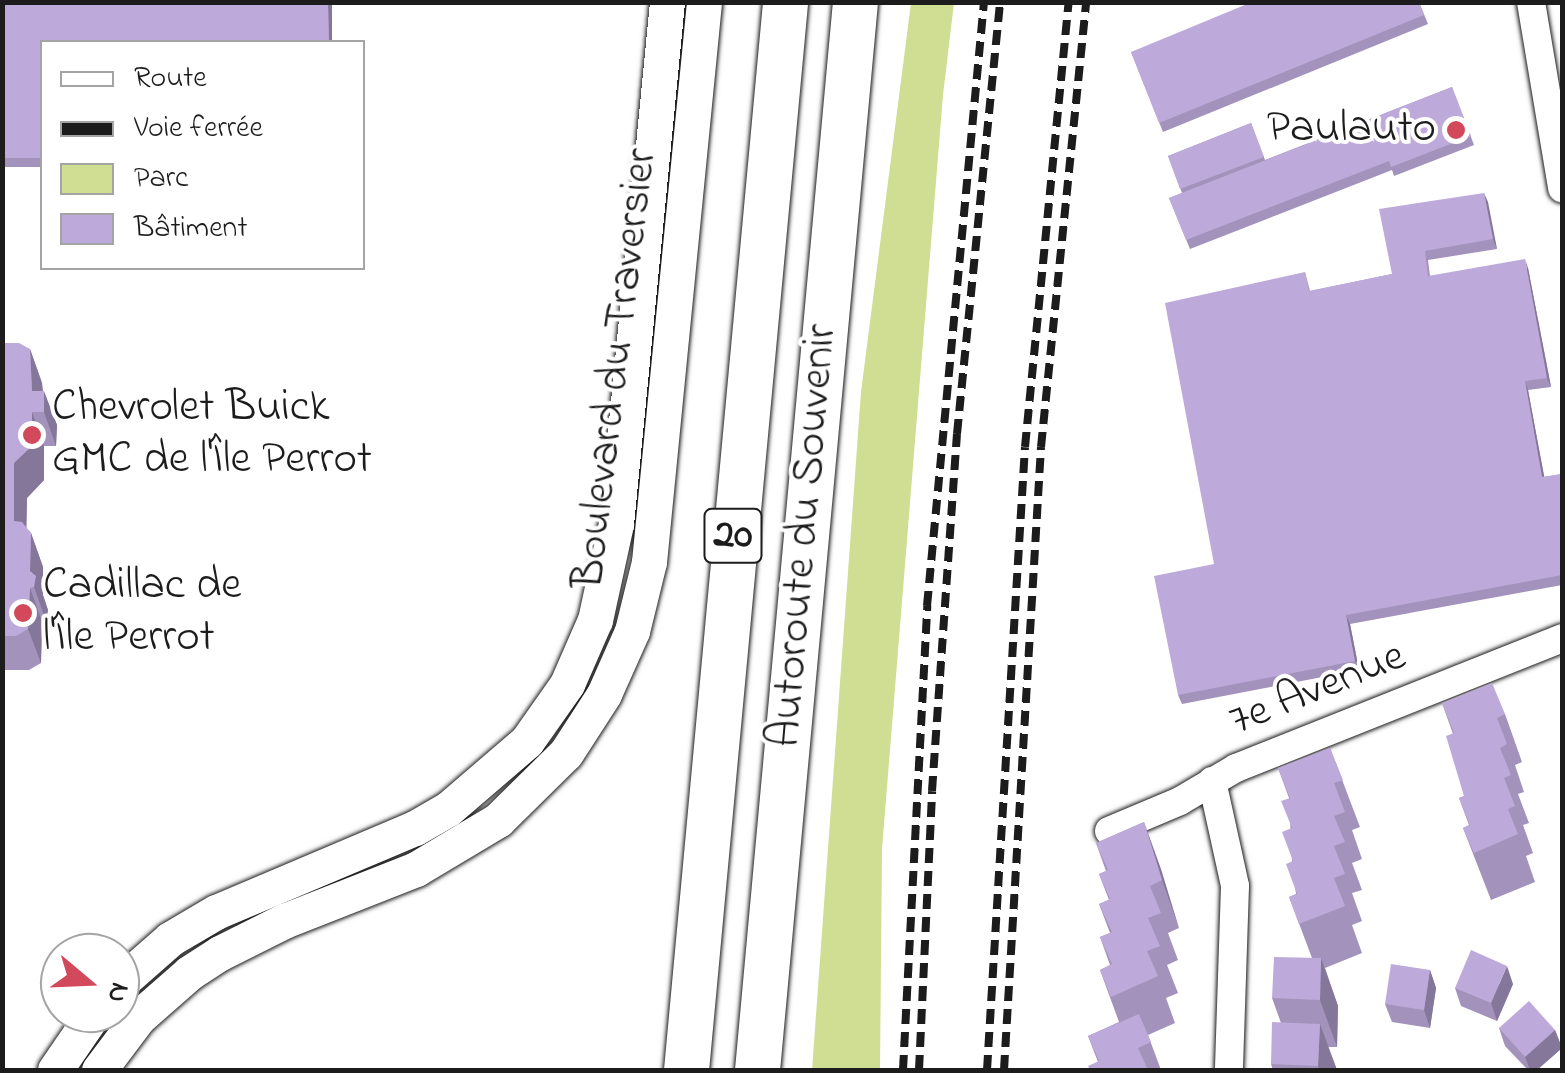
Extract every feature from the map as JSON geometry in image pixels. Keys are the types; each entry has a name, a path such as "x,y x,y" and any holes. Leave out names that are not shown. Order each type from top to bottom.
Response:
{"highway":[{"name":"Autoroute du Souvenir","path":"686,1070 785,2"},
{"name":"Autoroute du Souvenir","path":"758,1070 855,2"}],"street":[{"name":"Boulevard du Traversier","path":"140,967 194,924 416,828 478,787 527,741 583,653 606,586 616,524 668,2"},
{"name":"Boulevard du Traversier","path":"98,1070 138,1018 189,973 250,936 440,857 523,800 576,739 619,664 642,598 655,518 704,2"},
{"path":"1531,2 1562,188"},
{"name":"7e Avenue","path":"1110,831 1180,801 1212,781 1562,638"},
{"path":"1212,781 1236,892 1229,1070"},
{"path":"322,868 335,902"},
{"path":"55,1070 80,1033"}],"green space":[{"path":"911,3 954,3 943,95 882,849 880,1070 812,1070 861,392"}],"building":[{"path":"2,2 328,2 329,40 40,40 40,158 2,158"},
{"path":"1252,2 1419,2 1424,15 1159,123 1131,52"},
{"path":"1452,87 1471,136 1391,167 1389,161 1186,240 1169,198"},
{"path":"1251,123 1264,157 1180,189 1168,156"},
{"path":"1484,193 1493,239 1425,251 1428,276 1525,259 1547,378 1525,381 1542,477 1562,474 1562,575 1346,615 1355,661 1178,695 1154,576 1214,564 1165,303 1305,272 1309,291 1392,274 1379,209"},
{"path":"2,343 19,343 30,349 32,391 44,391 44,412 32,412 32,446 14,463 14,521 22,522 31,533 30,571 36,576 34,587 30,588 28,629 16,636 2,636"},
{"path":"1492,683 1505,714 1497,718 1507,744 1500,748 1511,775 1504,778 1515,806 1508,809 1518,834 1474,853 1463,828 1470,825 1459,798 1464,796 1446,736 1454,733 1442,703"},
{"path":"1330,748 1343,780 1334,783 1345,812 1334,816 1345,842 1334,846 1345,874 1334,878 1345,906 1299,924 1289,897 1297,894 1286,864 1293,861 1282,832 1292,828 1281,801 1290,798 1278,768"},
{"path":"1144,822 1162,880 1150,886 1161,913 1148,918 1160,946 1147,951 1158,976 1111,997 1100,970 1112,964 1100,937 1112,932 1099,904 1110,899 1099,874 1108,870 1096,843"},
{"path":"1471,950 1507,966 1491,1003 1455,988"},
{"path":"1274,957 1321,958 1320,1000 1272,998"},
{"path":"1391,964 1430,970 1424,1010 1385,1004"},
{"path":"1529,1001 1555,1030 1525,1057 1499,1028"},
{"path":"1139,1014 1151,1042 1138,1048 1148,1070 1090,1070 1088,1066 1099,1061 1088,1036"},
{"path":"1272,1022 1320,1024 1318,1066 1271,1064"}],"railway":[{"path":"903,1070 927,606 984,2"},
{"path":"919,1070 932,791 957,434 1000,2"},
{"path":"987,1070 1025,447 1069,2"},
{"path":"1004,1070 1041,447 1086,2"}],"place":[{"name":"Paulauto","path":"1456,130"},
{"name":"Chevrolet Buick GMC de l'Île Perrot","path":"32,435"},
{"name":"Cadillac de l'Île Perrot","path":"23,613"}]}
